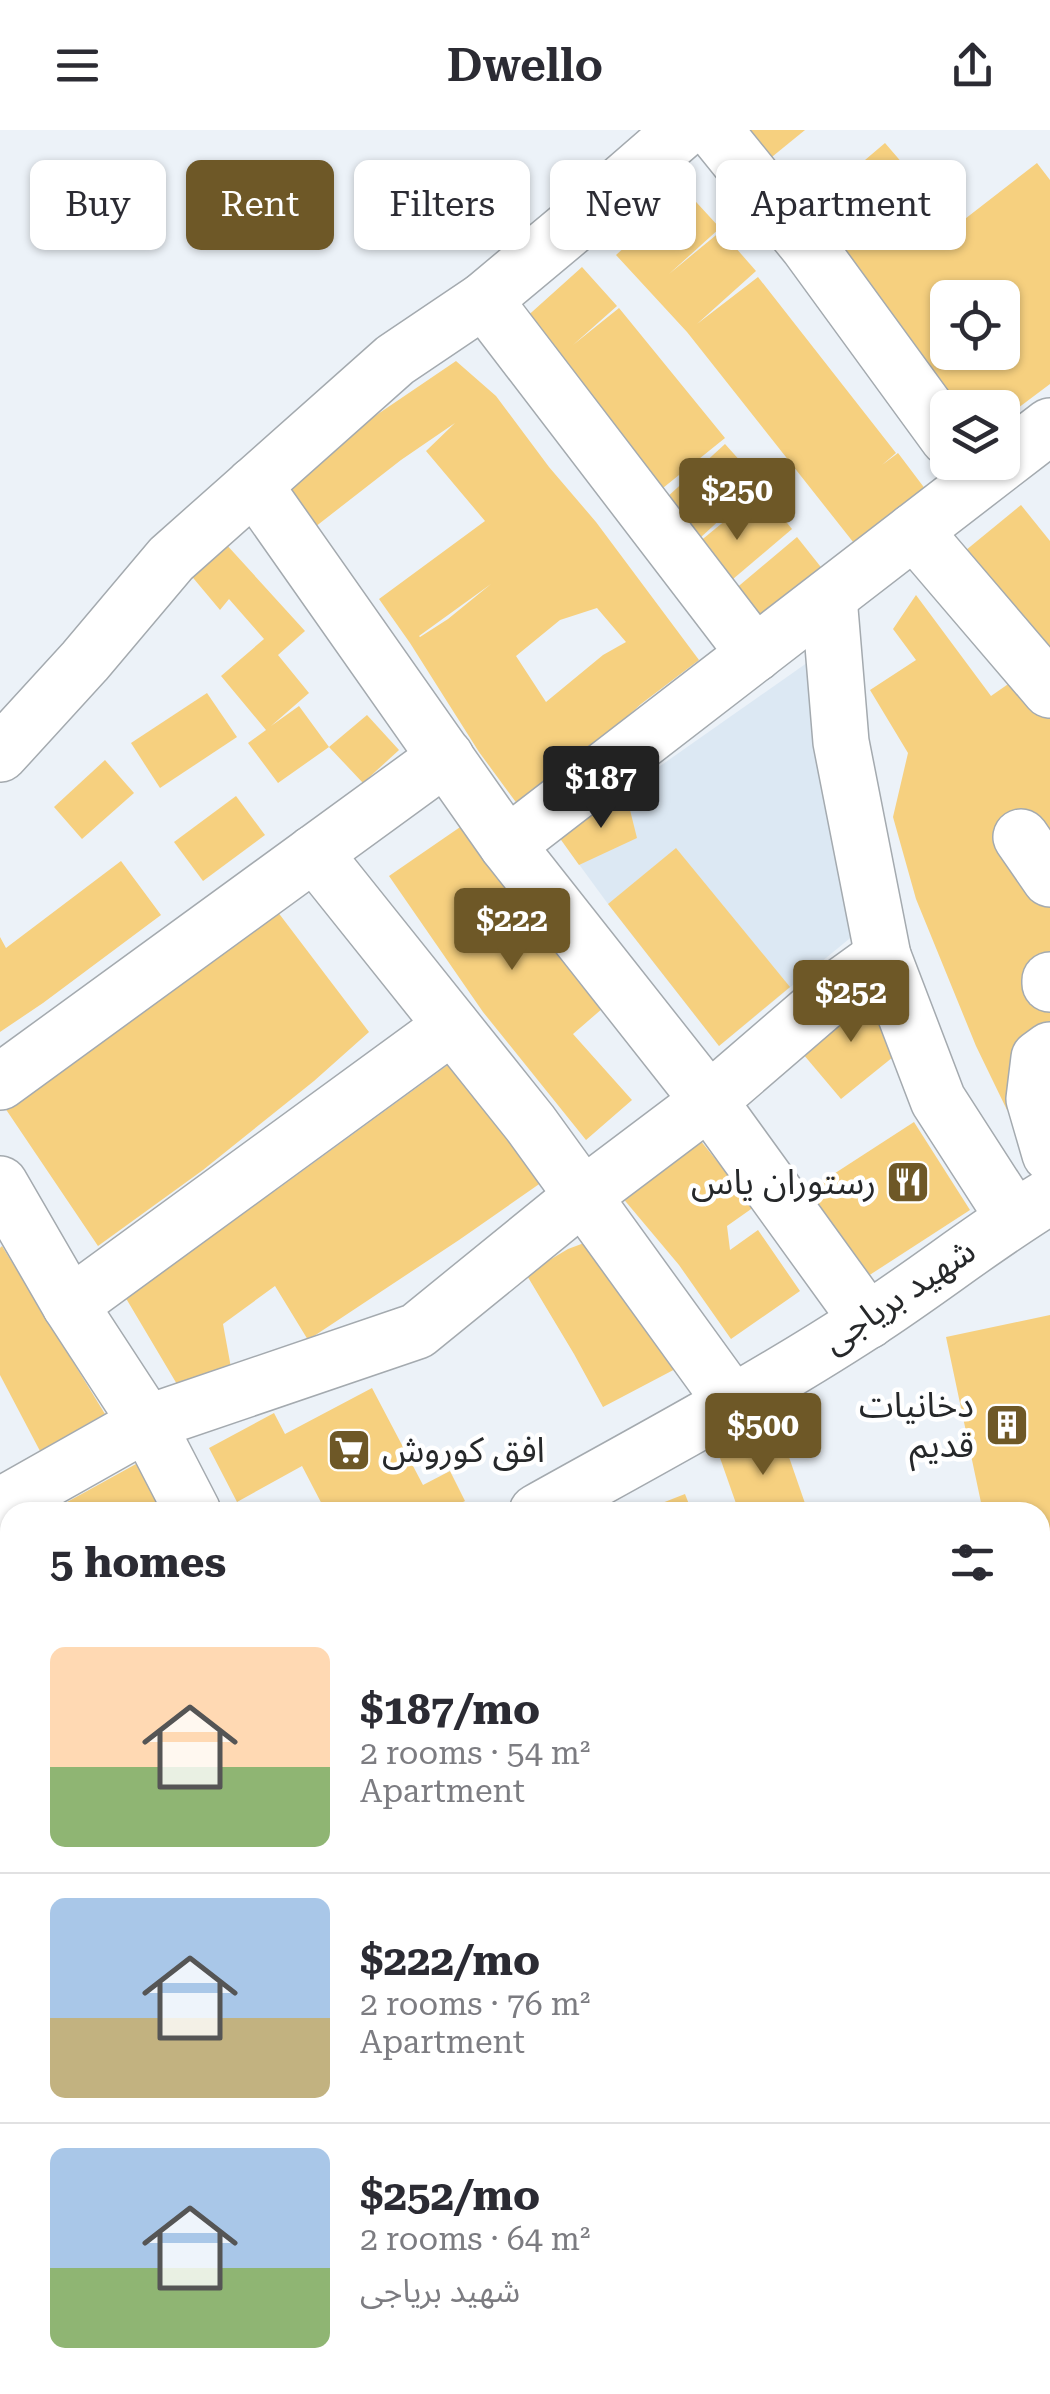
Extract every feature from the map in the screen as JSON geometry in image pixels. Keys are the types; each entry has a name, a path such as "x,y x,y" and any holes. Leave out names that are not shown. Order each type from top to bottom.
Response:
{"street":[{"path":"0,754 171,559 395,360 484,300 690,131 808,246 930,414"},
{"path":"484,300 755,654"},
{"path":"507,845 914,531 950,480"},
{"path":"254,485 507,845 710,1101 868,1320"},
{"path":"914,531 1050,690"},
{"path":"829,597 841,742 884,956 938,1100 1032,1207"},
{"path":"0,1082 446,758"},
{"path":"314,853 530,1123 732,1402"},
{"path":"7,1502 146,1422 418,1331 583,1196 710,1101 847,982 884,956"},
{"path":"70,1305 452,1026"},
{"path":"1050,1050 1039,1058 1034,1099 1050,1154"},
{"path":"0,1184 70,1305 146,1422 188,1502"},
{"name":"شهید بریاجی","path":"555,1502 868,1320 1032,1207"}],"shaded area":[{"path":"831,646 860,930 719,1046 559,837"}],"building":[{"path":"727,130 805,130 768,160 750,160"},
{"path":"885,143 900,160 865,160"},
{"path":"1037,163 1050,180 1050,384 1020,406 1020,390 939,390 840,250 966,250 966,218"},
{"path":"696,202 716,224 716,232 696,250"},
{"path":"716,235 716,250 738,250 756,271 697,324 758,277 896,453 882,465 898,453 932,498 861,552 687,332 616,255 621,250 696,250 669,274"},
{"path":"582,267 617,306 573,345 619,308 725,438 653,496 513,329"},
{"path":"456,361 496,396 699,660 518,805 379,599 485,521 426,451 455,423 306,534 277,496 372,418","holes":["491,584 448,619 419,636","597,608 626,642 603,655 546,702 516,656 560,620"]},
{"path":"725,444 760,483 688,549 653,510"},
{"path":"761,491 792,529 713,596 681,557"},
{"path":"1021,505 1050,541 1050,668 960,555"},
{"path":"797,537 828,576 747,644 715,606"},
{"path":"225,543 305,631 278,655 309,693 271,726 299,706 329,747 278,783 248,743 266,730 221,676 264,639 229,599 220,610 189,573"},
{"path":"916,595 991,696 1014,680 1050,714 1050,1123 1041,1126 1007,1110 976,1046 916,899 893,817 908,753 870,690 916,660 893,629"},
{"path":"207,693 237,737 160,788 131,743"},
{"path":"367,715 399,750 363,783 329,747"},
{"path":"105,760 134,793 82,839 54,807"},
{"path":"625,790 637,838 579,865 559,837"},
{"path":"236,796 265,835 203,881 174,842"},
{"path":"466,823 554,951 603,1008 573,1034 632,1100 586,1140 483,1012 389,876"},
{"path":"676,848 790,987 719,1046 608,904"},
{"path":"121,861 161,915 0,1032 0,937 6,948"},
{"path":"274,907 369,1032 203,1170 98,1246 5,1108 83,1056"},
{"path":"869,987 898,1053 841,1099 798,1048"},
{"path":"456,1059 545,1180 308,1340 275,1286 223,1324 234,1384 184,1396 124,1295"},
{"path":"914,1122 970,1210 865,1278 809,1190"},
{"path":"696,1135 754,1207 727,1226 730,1250 758,1230 800,1291 731,1339 679,1265 621,1196"},
{"path":"592,1240 681,1366 603,1407 526,1274"},
{"path":"2,1246 105,1414 40,1451 0,1375"},
{"name":"دخانیات قدیم","path":"1050,1315 1050,1502 981,1502 946,1337"},
{"name":"افق کوروش","path":"372,1388 423,1485 450,1471 465,1501 321,1502 302,1466 237,1502 209,1448 274,1413 285,1434"},
{"path":"781,1434 805,1502 735,1502 719,1455"},
{"path":"136,1464 160,1502 67,1502"},
{"path":"685,1494 688,1502 665,1502"}],"place":[{"name":"رستوران یاس","path":"908,1182"},
{"name":"دخانیات قدیم","path":"1007,1425"},
{"name":"افق کوروش","path":"349,1450"}]}
